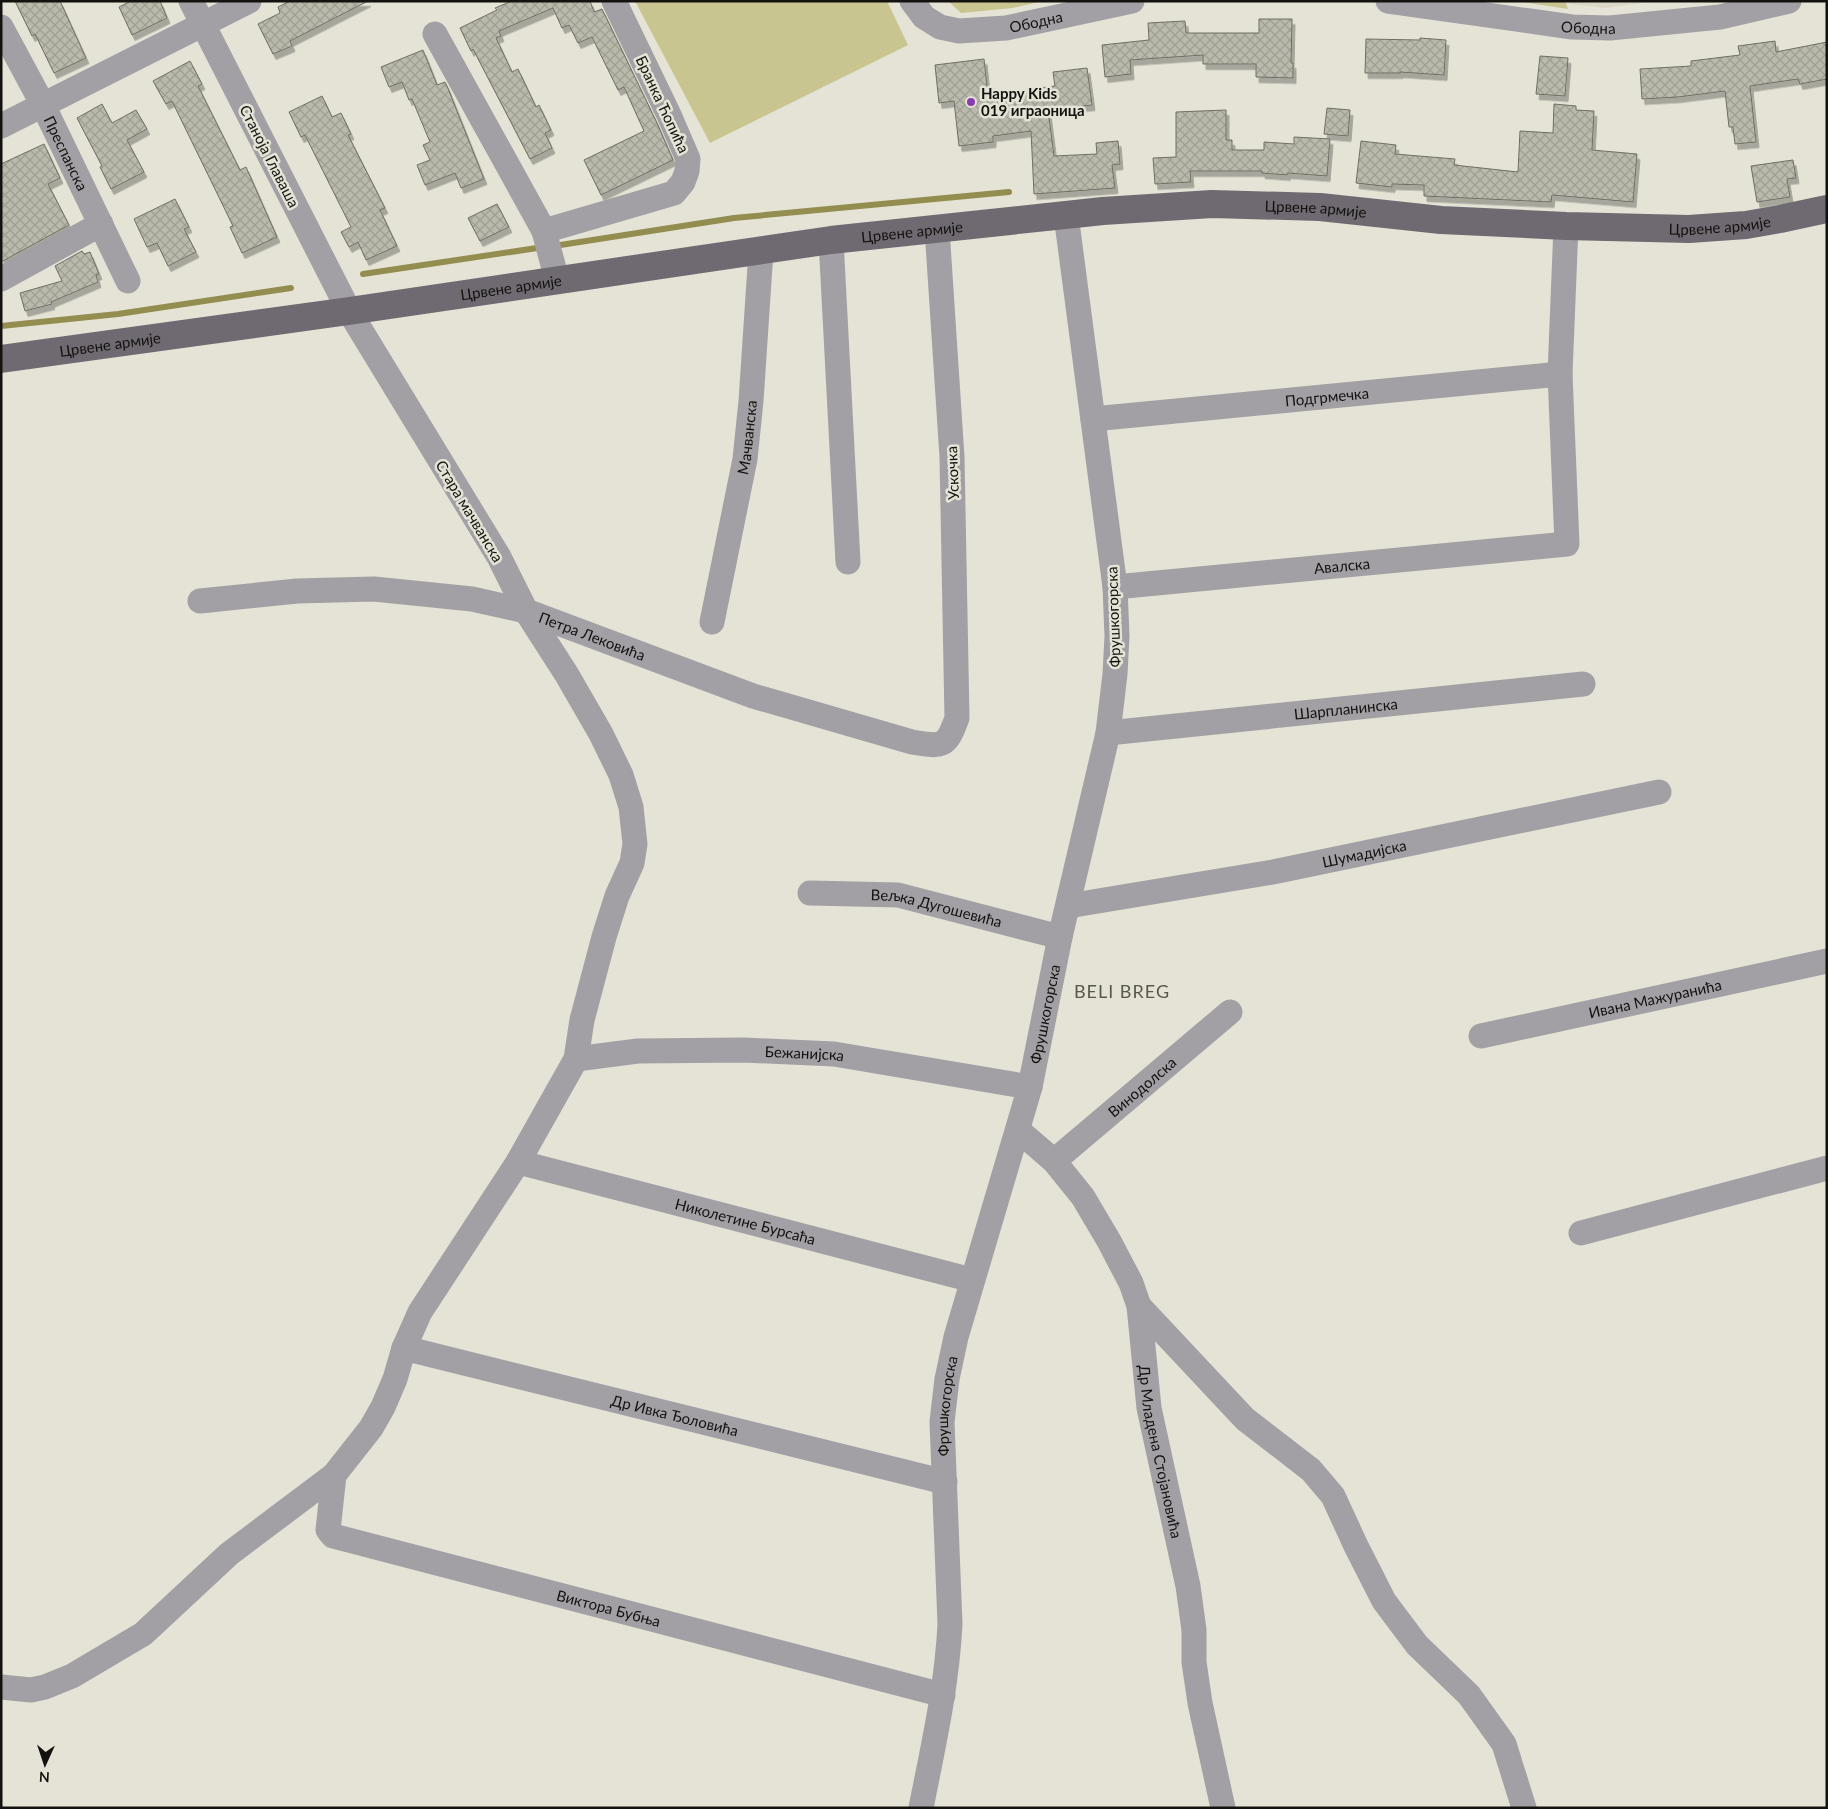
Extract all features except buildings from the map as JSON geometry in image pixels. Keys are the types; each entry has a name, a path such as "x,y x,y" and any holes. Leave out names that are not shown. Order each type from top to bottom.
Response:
{"main road":[{"name":"Црвене армије","path":"1,360 831,240 1066,215 1212,204 1320,207 1441,220 1566,226 1713,228 1780,220 1827,209"}],"street":[{"name":"Станоја Главаша","path":"191,1 349,311"},
{"path":"1,126 249,1"},
{"name":"Бранка Ћопића","path":"544,231 674,193 683,182 687,171 688,159 670,115 614,1"},
{"name":"Ободна","path":"912,1 924,18 940,27 959,32 1006,28 1132,1"},
{"name":"Ободна","path":"1388,1 1572,27 1610,28 1720,18 1789,1"},
{"name":"Преспанска","path":"1,27 43,105 128,281"},
{"path":"435,34 544,231 556,280"},
{"name":"Фрушкогорска","path":"920,1808 943,1695 948,1656 950,1624 942,1422 947,1379 956,1337 972,1280 1030,1087 1060,937 1108,732 1115,674 1117,636 1115,587 1066,215"},
{"path":"1,279 101,224"},
{"path":"1560,374 1566,226"},
{"name":"Ускочка","path":"937,229 952,457 957,718"},
{"path":"831,240 848,562"},
{"name":"Мачванска","path":"712,622 745,459 751,401 761,251"},
{"name":"Стара мачванска","path":"349,311 499,557 526,611 588,712 622,775 631,807 635,844 632,863 617,896 601,946 582,1020 576,1059"},
{"name":"Подгрмечка","path":"1093,419 1560,374"},
{"name":"Авалска","path":"1115,587 1567,544 1560,374"},
{"path":"472,599 488,583 499,557"},
{"name":"Петра Лековића","path":"200,601 297,591 366,589 472,599 526,611 753,696 912,742 935,746 944,742 951,736 957,718"},
{"name":"Шарпланинска","path":"1108,732 1582,684"},
{"name":"Шумадијска","path":"1068,906 1273,872 1659,792"},
{"name":"Вељка Дугошевића","path":"810,893 898,895 1060,937"},
{"name":"Ивана Мажуранића","path":"1481,1036 1827,961"},
{"name":"Винодолска","path":"1054,1161 1230,1012"},
{"name":"Бежанијска","path":"576,1059 638,1051 744,1050 834,1054 1030,1087"},
{"path":"1,1687 31,1690 45,1687 72,1676 142,1634 229,1554 334,1476 371,1428 383,1407 395,1379 404,1348 420,1312 518,1162 576,1059"},
{"name":"Др Младена Стојановића","path":"1018,1130 1054,1161 1082,1197 1109,1241 1131,1283 1139,1306 1149,1408 1188,1586 1194,1630 1194,1662 1200,1703 1223,1808"},
{"name":"Николетине Бурсаћа","path":"518,1162 972,1280"},
{"path":"1581,1233 1827,1168"},
{"path":"1139,1306 1244,1419 1311,1470 1333,1496 1384,1601 1417,1645 1469,1695 1504,1744 1524,1808"},
{"name":"Др Ивка Ђоловића","path":"404,1348 945,1482"},
{"name":"Виктора Бубња","path":"334,1476 328,1530 333,1536 943,1695"}],"shaded area":[{"path":"635,1 887,1 908,45 710,143"},
{"path":"948,1 1043,1 1013,8 961,13"},
{"path":"1516,1 1565,1 1568,9"},
{"path":"1544,1 1653,1 1606,8"}],"waterway":[{"path":"554,246 734,218 1009,192"},
{"path":"363,274 544,247"},
{"path":"1,326 118,314 291,288"}],"place":[{"name":"Happy Kids 019 играоница","path":"971,102"}],"district":[{"name":"BELI BREG","path":"1122,991"}]}
